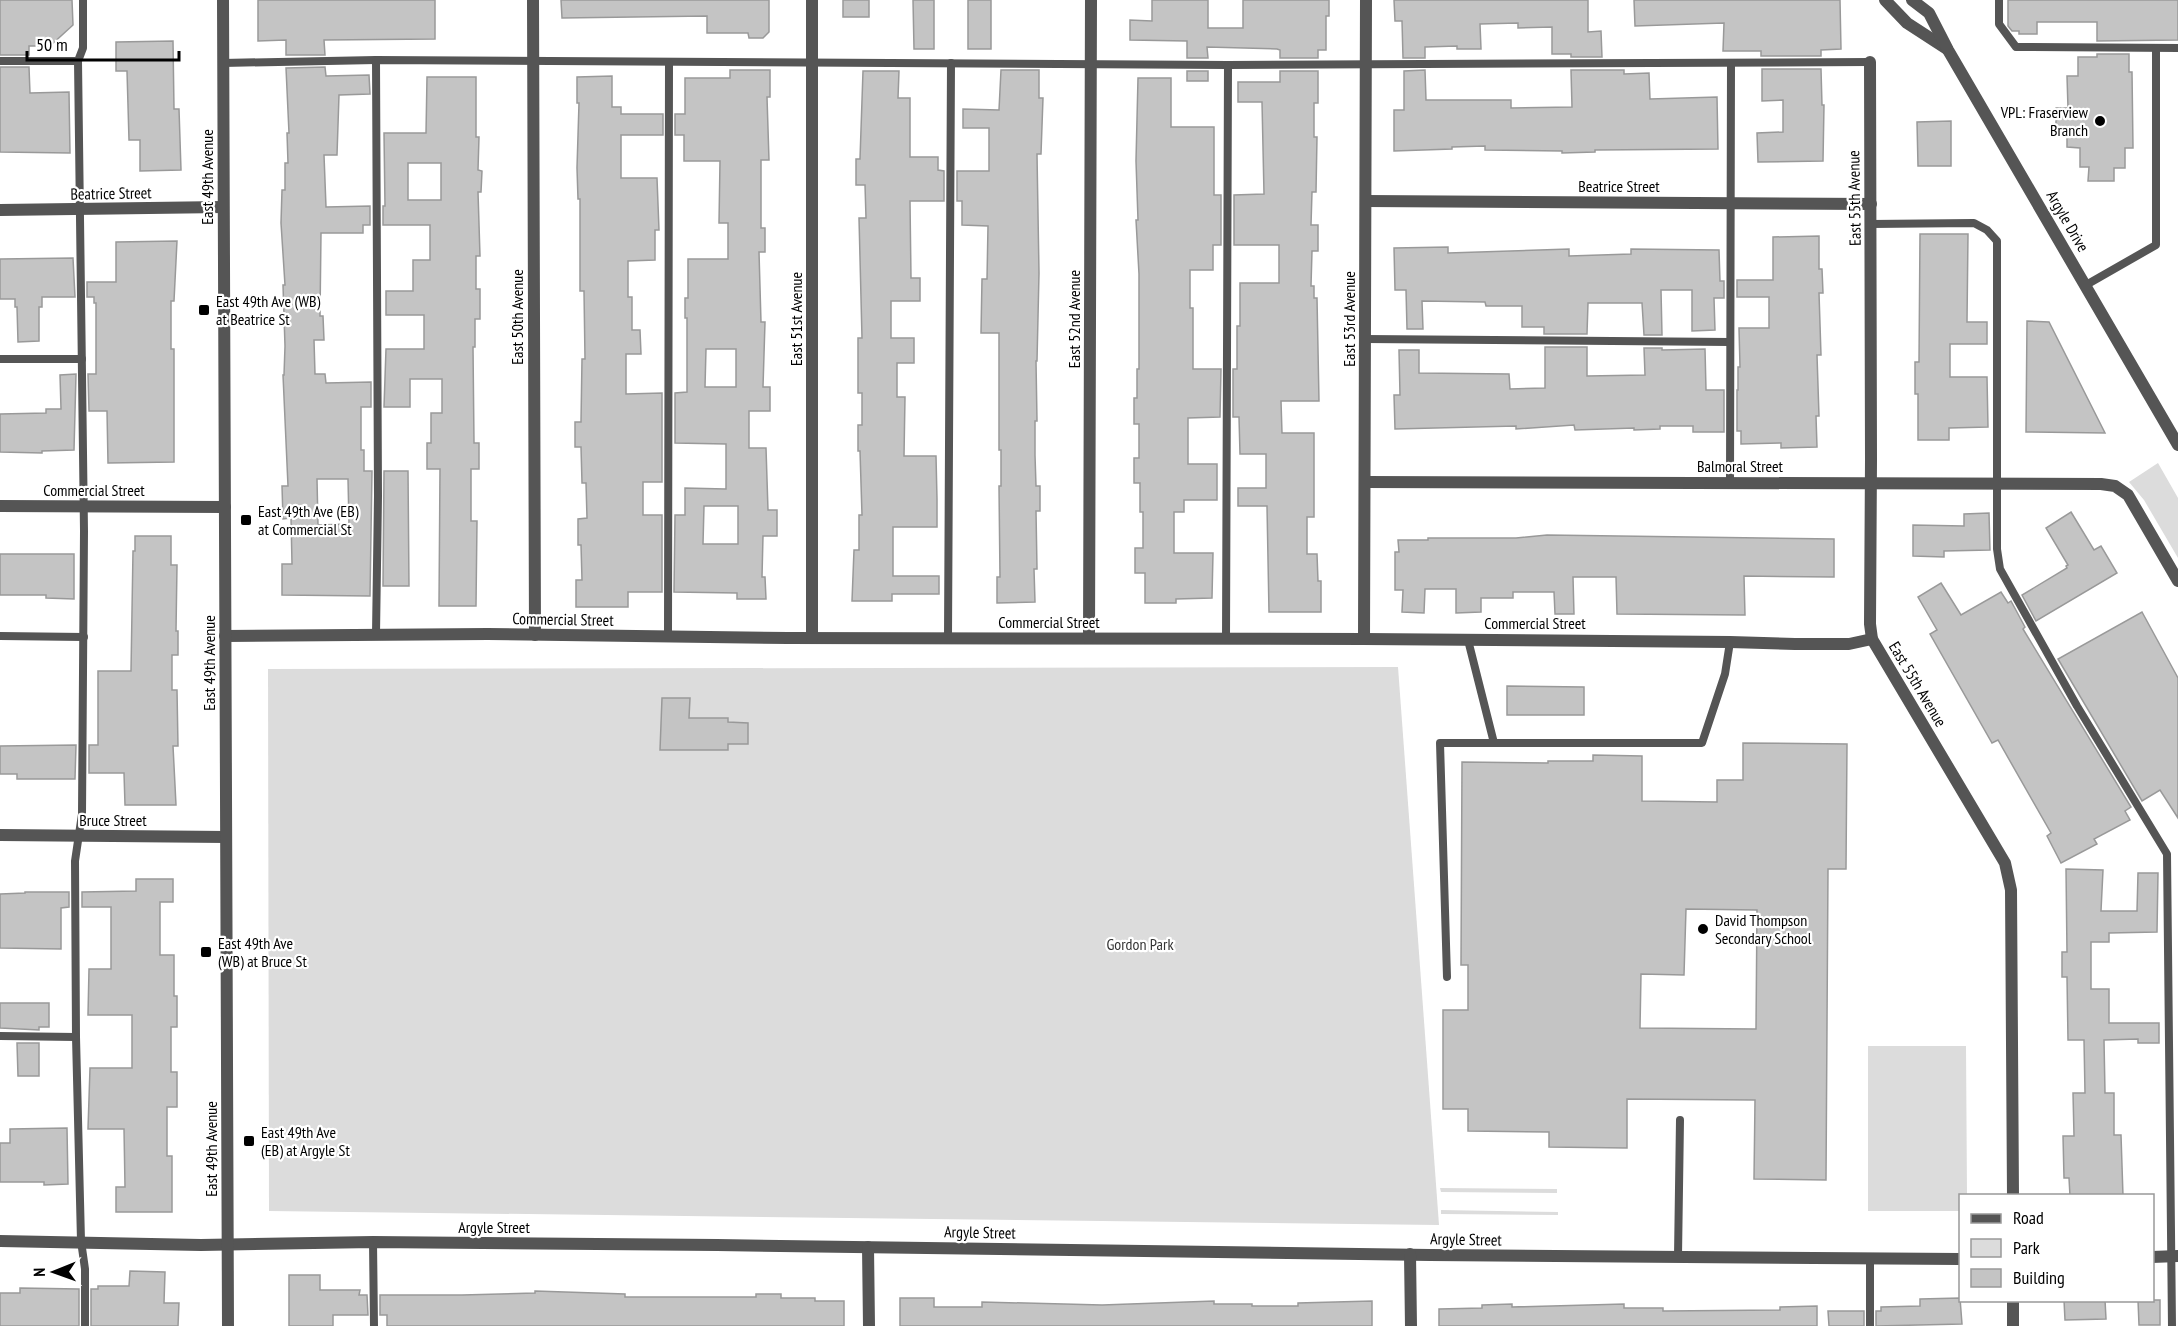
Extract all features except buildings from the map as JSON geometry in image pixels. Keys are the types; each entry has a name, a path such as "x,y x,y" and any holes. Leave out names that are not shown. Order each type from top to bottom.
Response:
{"street":[{"name":"East 49th Avenue","path":"223,0 228,1326"},
{"name":"East 50th Avenue","path":"532,0 535,635"},
{"name":"East 51st Avenue","path":"812,0 812,638"},
{"name":"East 52nd Avenue","path":"1089,638 1091,0"},
{"name":"East 53rd Avenue","path":"1364,639 1366,0"},
{"path":"1885,0 1907,23 1948,50"},
{"name":"Argyle Drive","path":"1912,0 1929,13 1948,50 2178,445"},
{"name":"Argyle Drive","path":"1929,0 1929,13"},
{"name":"East 55th Avenue","path":"1870,62 1870,624 1872,639 2005,863 2012,902 2013,1194"},
{"name":"Beatrice Street","path":"1366,201 1871,204"},
{"name":"Beatrice Street","path":"0,210 223,207"},
{"name":"Balmoral Street","path":"1365,482 2101,484 2115,486 2128,495 2178,580"},
{"name":"Commercial Street","path":"0,506 225,507"},
{"name":"Commercial Street","path":"225,636 376,634 1364,639 1795,644 1849,644 1872,639"},
{"name":"Bruce Street","path":"0,836 226,837"},
{"name":"Argyle Street","path":"0,1241 228,1244 373,1242 1959,1259"},
{"path":"868,1247 869,1326"},
{"path":"1410,1254 1411,1326"},
{"path":"2154,1257 2175,1256"},
{"path":"2013,1302 2013,1326"}],"lane":[{"path":"82,0 83,48 78,61 84,637 82,814 75,861 76,1037 85,1326"},
{"path":"1999,0 1999,24 2016,47 2178,48"},
{"path":"2086,285 2156,245 2156,48"},
{"path":"223,63 533,59 669,63 1091,64 1870,62"},
{"path":"376,60 378,496 376,634"},
{"path":"0,61 78,61"},
{"path":"668,637 669,63"},
{"path":"948,638 951,63"},
{"path":"1730,483 1731,63"},
{"path":"1226,639 1228,64"},
{"path":"1871,224 1974,224 1987,230 1997,241 1996,483 1997,549 2000,569 2077,706 2167,854 2175,1256 2172,1326"},
{"path":"1365,339 1730,342"},
{"path":"0,359 82,359"},
{"path":"0,636 84,637"},
{"path":"1468,640 1494,743"},
{"path":"1447,977 1440,742 1702,743 1725,674 1730,642"},
{"path":"0,1036 76,1037"},
{"path":"1678,1256 1680,1120"},
{"path":"373,1242 374,1326"},
{"path":"1870,1258 1870,1326"}],"green space":[{"path":"2158,463 2178,498 2178,558 2144,500 2129,482"},
{"name":"Gordon Park","path":"1398,667 1439,1225 269,1211 268,669"},
{"path":"1868,1046 1966,1046 1967,1194 1959,1194 1959,1211 1868,1211"},
{"path":"1440,1188 1557,1189 1557,1193 1441,1192"},
{"path":"1441,1210 1558,1212 1558,1215 1441,1214"}],"place":[{"name":"VPL: Fraserview Branch","path":"2100,121"},
{"name":"East 49th Ave (WB) at Beatrice St","path":"204,310"},
{"name":"East 49th Ave (EB) at Commercial St","path":"246,520"},
{"name":"David Thompson Secondary School","path":"1703,929"},
{"name":"East 49th Ave (WB) at Bruce St","path":"206,952"},
{"name":"East 49th Ave (EB) at Argyle St","path":"249,1141"}]}
